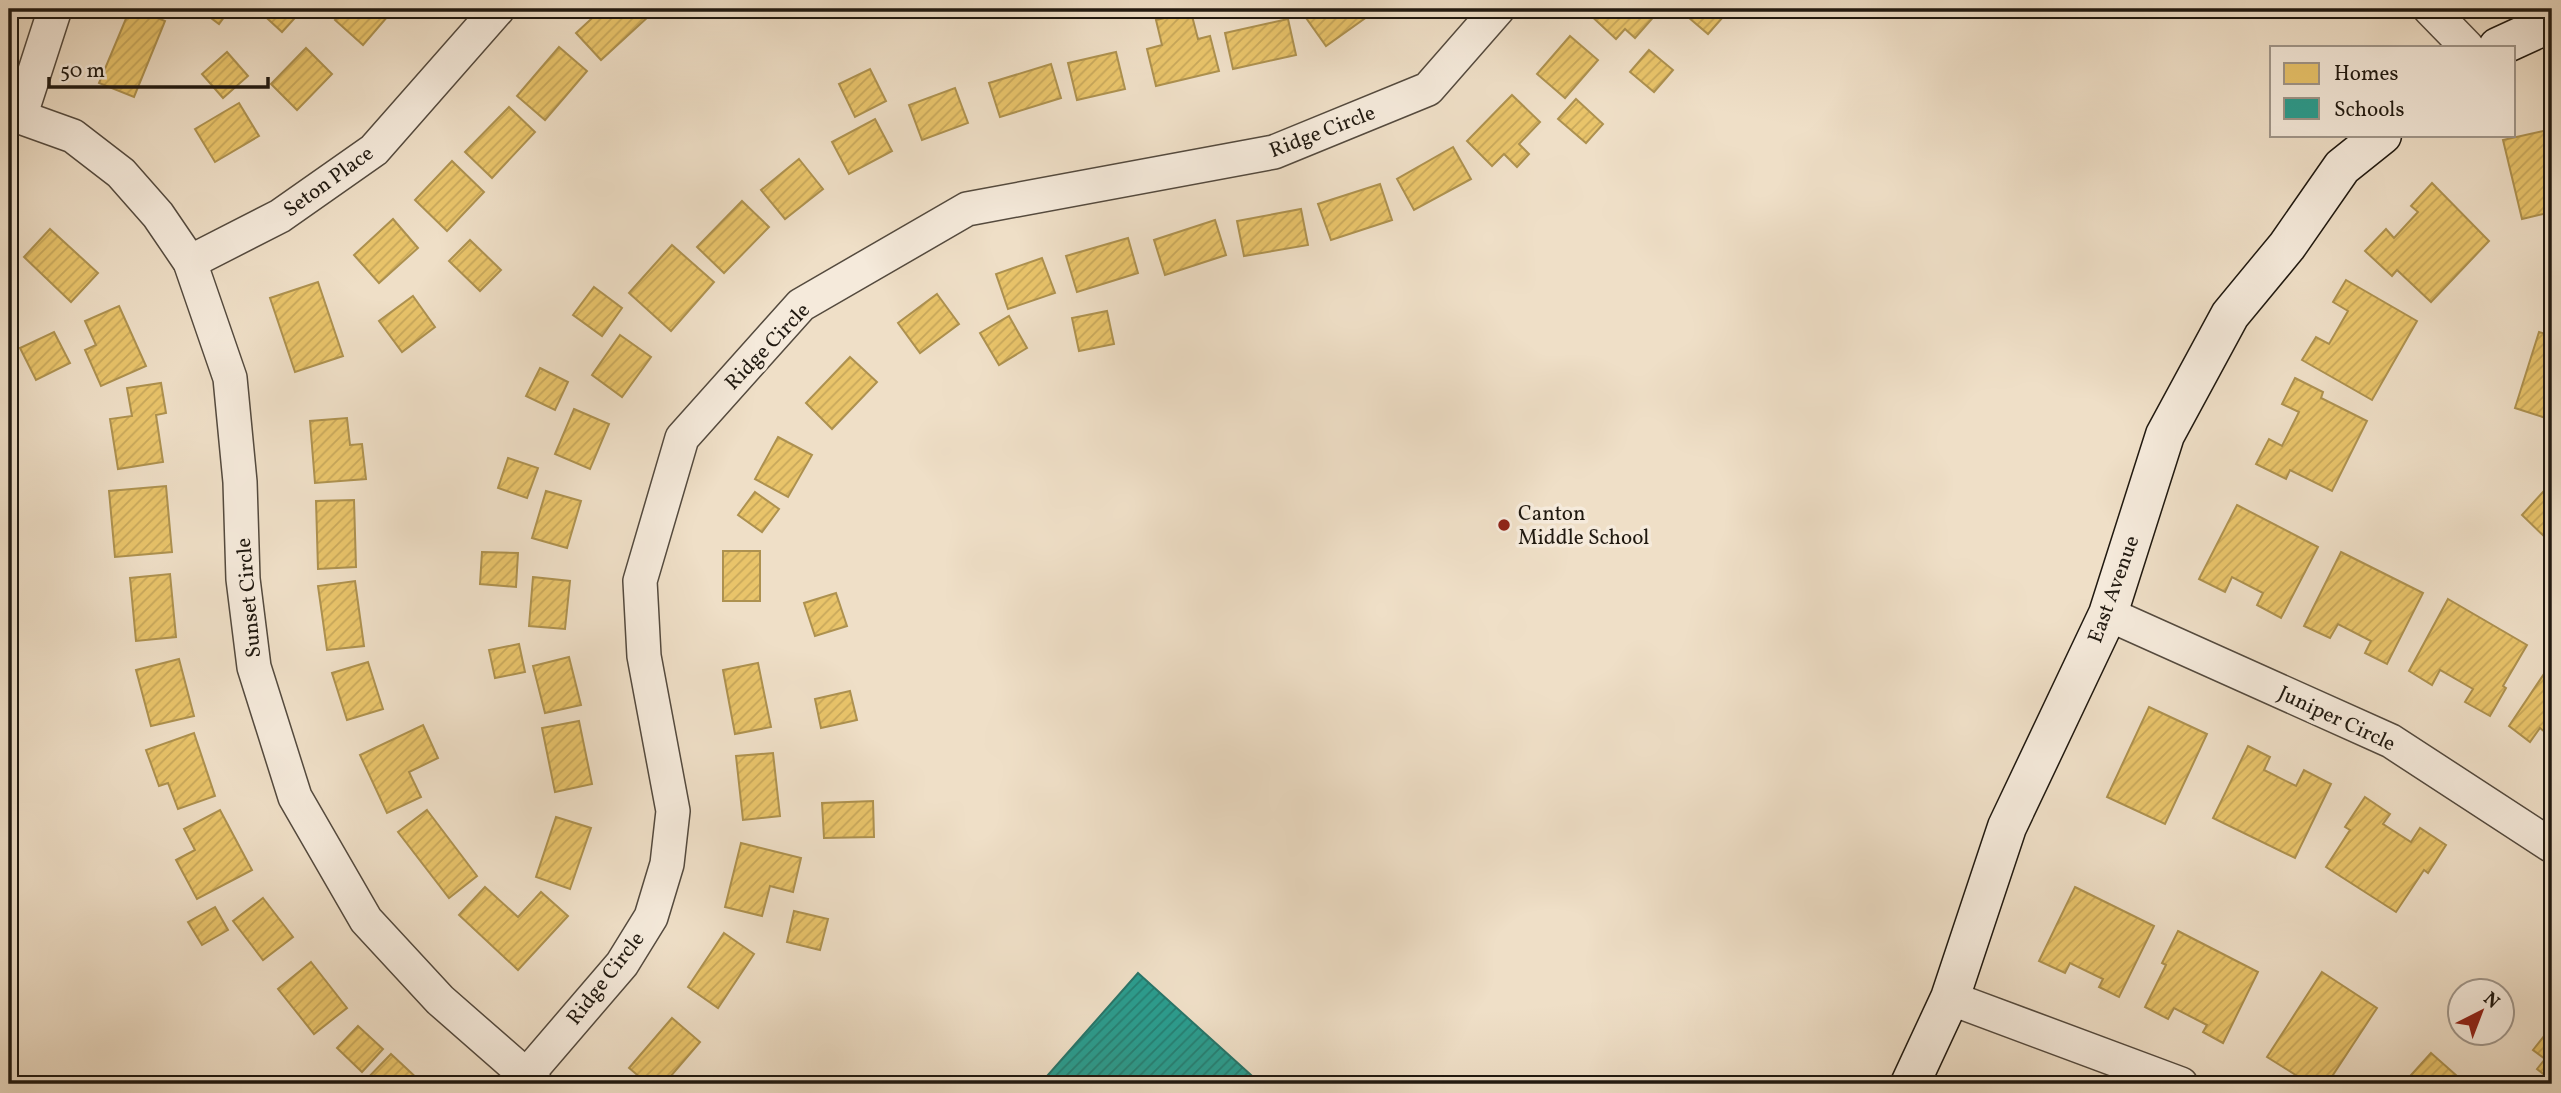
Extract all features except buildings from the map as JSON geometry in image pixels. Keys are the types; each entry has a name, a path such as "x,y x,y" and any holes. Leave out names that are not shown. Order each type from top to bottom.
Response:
{"street":[{"path":"14,116 55,9"},
{"name":"Seton Place","path":"190,262 280,216 373,150 498,9"},
{"name":"Ridge Circle","path":"527,1081 622,964 651,917 667,864 673,811 644,656 640,581 682,438 801,305 967,209 1274,152 1428,89 1498,9"},
{"path":"2430,9 2466,46"},
{"path":"2500,46 2546,25 2552,25"},
{"name":"Sunset Circle","path":"14,116 73,136 121,173 158,215 190,262 230,378 240,482 243,579 254,667 295,797 366,920 440,1000 527,1081"},
{"name":"East Avenue","path":"1910,1084 1950,998 2007,827 2108,614 2165,435 2230,315 2287,246 2342,167 2381,136"},
{"name":"Juniper Circle","path":"2108,614 2390,741 2552,846"},
{"path":"1950,998 2181,1084"}],"place":[{"name":"Canton Middle School","path":"1504,525"}]}
